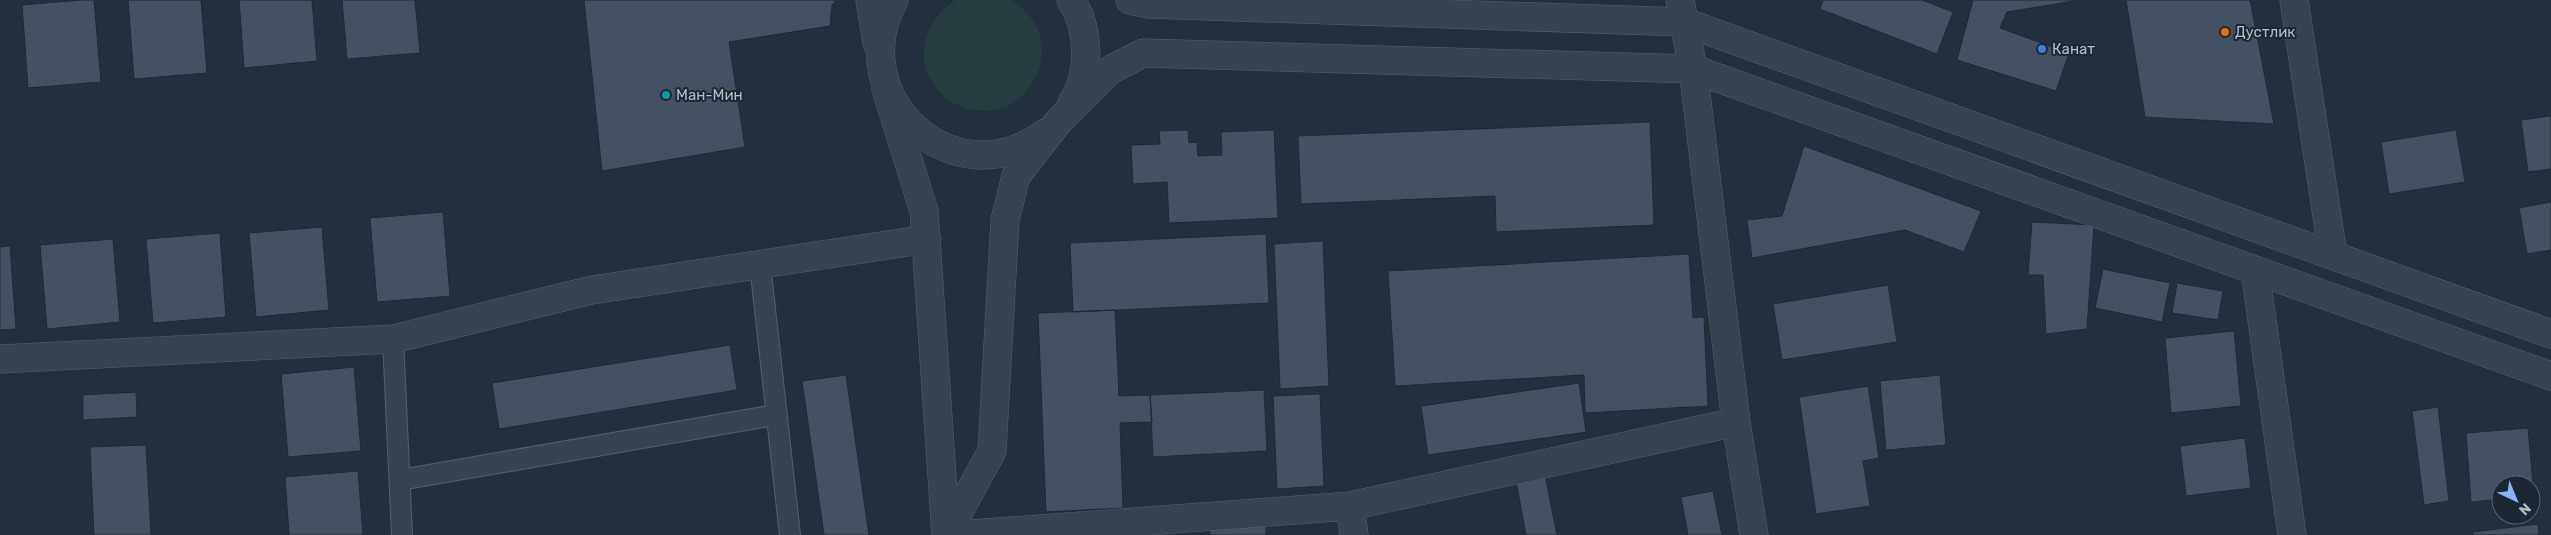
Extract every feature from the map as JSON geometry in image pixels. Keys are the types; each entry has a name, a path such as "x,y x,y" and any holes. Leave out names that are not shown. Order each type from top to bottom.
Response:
{"street":[{"path":"870,0 883,77 924,211 946,535"},
{"path":"894,0 881,32 883,77 904,119 931,142 963,154 998,154 1031,143 1058,122 1110,70 1143,53 1693,69 2551,376"},
{"path":"946,535 992,450 1005,220 1016,176 1076,97 1085,67 1085,37 1076,7 1071,0"},
{"path":"1130,0 1149,4 1682,11 2333,255 2551,334"},
{"path":"2294,0 2333,255"},
{"path":"1682,11 1693,69 1736,422 1754,535"},
{"path":"0,359 393,339 592,290 927,239"},
{"path":"2255,270 2292,535"},
{"path":"958,535 1350,506 1736,422"},
{"path":"1350,506 1354,535"}],"lane":[{"path":"760,264 775,415 790,535"},
{"path":"393,339 402,535"},
{"path":"400,480 775,415"}],"green space":[{"path":"955,0 1012,0 1029,15 1037,28 1042,51 1037,74 1024,94 1015,102 994,110 982,111 971,109 949,101 934,85 925,64 926,39 936,17"}],"building":[{"path":"94,0 101,82 28,88 22,5"},
{"path":"128,0 201,0 207,73 134,79"},
{"path":"239,0 312,0 317,61 244,68"},
{"path":"342,0 415,0 420,53 347,59"},
{"name":"Ман-Мин","path":"584,0 836,0 832,5 830,26 729,42 745,147 602,171"},
{"path":"1823,0 1922,0 1953,12 1937,54 1820,9"},
{"path":"1973,0 2080,0 2007,12 2000,28 2069,53 2056,91 1957,60"},
{"path":"2126,0 2250,0 2274,124 2145,117"},
{"path":"2551,116 2551,169 2528,172 2521,120"},
{"path":"1650,122 1654,225 1496,232 1495,196 1301,204 1298,136"},
{"path":"1188,130 1189,143 1197,142 1198,156 1222,155 1221,132 1274,130 1278,218 1169,223 1167,182 1133,184 1131,145 1160,144 1159,131"},
{"path":"2456,130 2465,182 2389,194 2381,142"},
{"path":"1804,146 1981,211 1964,252 1905,230 1752,258 1747,220 1782,216"},
{"path":"2551,202 2551,250 2527,254 2519,208"},
{"path":"443,212 450,296 377,302 370,218"},
{"path":"2032,222 2094,225 2087,329 2046,334 2043,275 2028,275"},
{"path":"322,227 329,310 256,317 249,233"},
{"path":"220,233 226,317 153,323 146,239"},
{"path":"1266,234 1269,303 1073,312 1070,243"},
{"path":"113,239 120,322 47,329 40,245"},
{"path":"1323,241 1329,386 1280,389 1274,244"},
{"path":"10,246 16,329 0,330 0,247"},
{"path":"1689,254 1693,318 1704,317 1708,406 1585,413 1584,375 1395,386 1388,271"},
{"path":"2103,269 2170,283 2162,322 2095,308"},
{"path":"2177,283 2223,291 2218,320 2172,313"},
{"path":"1888,285 1897,342 1782,360 1773,304"},
{"path":"1115,310 1119,396 1150,395 1152,422 1120,423 1123,508 1046,512 1038,313"},
{"path":"2234,331 2241,406 2171,413 2165,338"},
{"path":"730,345 737,390 499,429 492,383"},
{"path":"354,367 361,451 288,457 281,374"},
{"path":"846,375 869,535 824,535 802,381"},
{"path":"1940,375 1946,445 1886,450 1880,381"},
{"path":"1579,383 1586,432 1428,455 1421,406"},
{"path":"1868,386 1879,458 1863,461 1870,506 1816,514 1799,397"},
{"path":"1264,390 1267,451 1153,457 1150,395"},
{"path":"136,392 137,417 83,420 83,395"},
{"path":"1320,394 1324,486 1277,489 1273,396"},
{"path":"2438,407 2449,501 2424,505 2412,411"},
{"path":"2528,428 2532,475 2491,475 2491,500 2471,502 2466,433"},
{"path":"2245,438 2251,488 2186,496 2180,446"},
{"path":"146,445 151,535 94,535 90,447"},
{"path":"358,471 363,535 289,535 285,477"},
{"path":"1545,475 1557,535 1526,535 1516,481"},
{"path":"1713,491 1722,535 1688,535 1681,497"},
{"path":"1266,523 1266,535 1210,535 1209,525"},
{"path":"2538,525 2539,535 2473,535 2473,532"}],"place":[{"name":"Дустлик","path":"2225,32"},
{"name":"Канат","path":"2042,49"},
{"name":"Ман-Мин","path":"666,95"}]}
